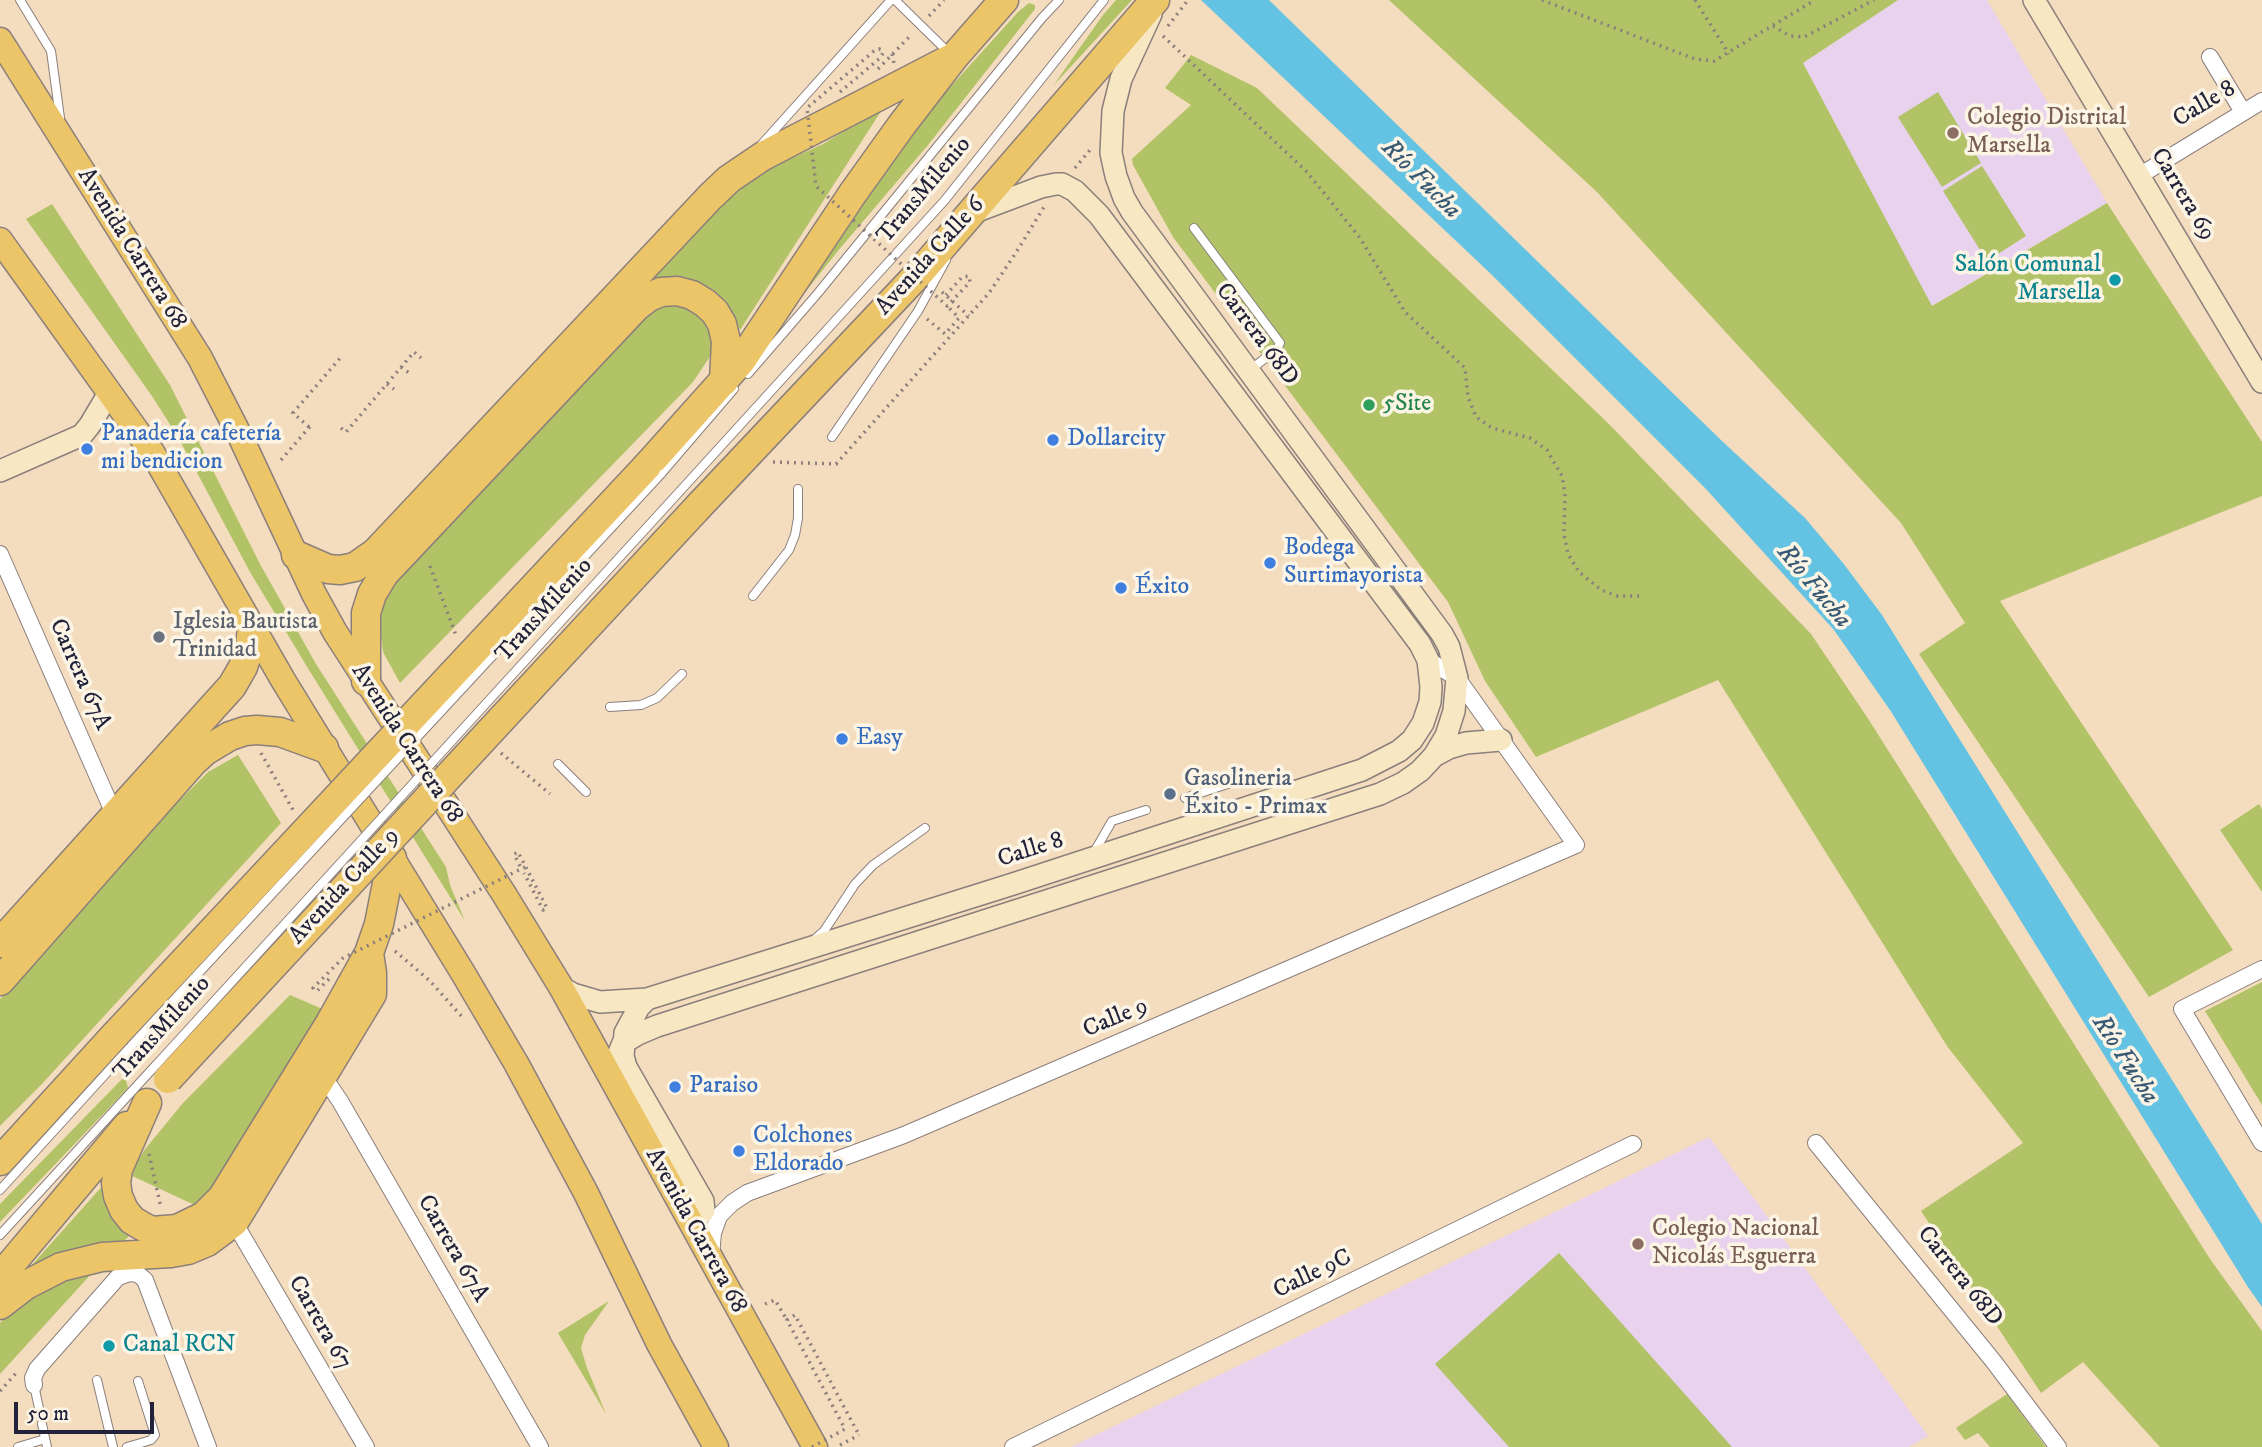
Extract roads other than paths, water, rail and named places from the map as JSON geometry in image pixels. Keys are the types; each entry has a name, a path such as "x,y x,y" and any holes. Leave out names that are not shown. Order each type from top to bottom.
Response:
{"highway":[{"path":"0,1155 124,1040 654,470 760,334 853,193 954,57 1004,0"},
{"name":"Avenida Calle 6","path":"690,498 893,301 1157,0"},
{"path":"296,555 328,569 340,570 355,567 375,553 710,197 737,173 774,150 954,57"},
{"path":"366,681 366,613 377,584 636,307 661,292 677,291 692,295 705,303 715,312 722,324 726,341 724,381"},
{"name":"Avenida Calle 9","path":"0,1277 147,1102 162,1072 690,498"},
{"path":"1,940 232,686 250,647 252,628"},
{"path":"0,981 193,762 216,743 245,731 269,730 324,748"},
{"path":"147,1102 118,1169 116,1183 124,1210 132,1220 152,1231 177,1229 204,1216 222,1198 330,1023 369,953 379,924 392,858"},
{"path":"0,1305 26,1285 61,1267 102,1256 188,1250 208,1242 234,1222 372,994 369,953"},
{"path":"0,1146 27,1132"},
{"path":"0,1161 27,1132"}],"main road":[{"name":"Avenida Carrera 68","path":"0,40 200,358 242,438 319,604 561,987 813,1447"},
{"path":"0,240 152,452 252,628 516,1063 586,1193 682,1390 716,1447"}],"street":[{"name":"Carrera 68D","path":"1157,0 1121,79 1111,125 1111,153 1116,176 1132,212 1443,634 1457,677"},
{"name":"Carrera 69","path":"2034,0 2262,382"},
{"path":"2210,57 2243,113"},
{"name":"Calle 8","path":"2139,176 2262,101"},
{"name":"Carrera 68D","path":"970,214 1041,187 1062,184 1075,191 1099,215 1424,652 1457,677 1576,845"},
{"path":"0,471 82,435 108,393"},
{"name":"Carrera 67A","path":"0,554 115,816"},
{"name":"Calle 8","path":"561,987 573,994 600,1002 647,999 1090,859 1385,760 1412,740 1423,723 1430,702 1431,687 1424,652"},
{"path":"623,1043 657,1026 1380,794 1403,783 1420,771 1434,756 1446,736 1454,711 1457,677"},
{"path":"1434,756 1466,743 1501,740"},
{"name":"Calle 9","path":"711,1262 713,1233 719,1216 747,1193 904,1135 1576,845"},
{"path":"2262,969 2182,1009 2262,1143"},
{"path":"610,1075 631,1020 647,999"},
{"path":"623,1043 626,1067 703,1201 704,1211 699,1216 693,1217 684,1211"},
{"name":"Carrera 67A","path":"323,1076 540,1447"},
{"name":"Carrera 68D","path":"1815,1143 1994,1362 2058,1447"},
{"name":"Calle 9C","path":"1013,1447 1633,1144"},
{"name":"Carrera 67","path":"234,1222 366,1447"},
{"path":"34,1385 33,1378 37,1369 118,1277 130,1273 138,1274 145,1280 208,1447"}],"lane":[{"path":"20,0 51,51 63,141"},
{"path":"737,173 893,0 954,57"},
{"name":"TransMilenio","path":"654,470 818,293 1059,0"},
{"name":"TransMilenio","path":"690,498 936,210 1104,0"},
{"path":"832,437 918,311 970,214"},
{"path":"1194,228 1280,343 1277,349 1250,370"},
{"path":"753,596 789,550 798,518 798,489"},
{"path":"610,707 641,705 657,698 682,674"},
{"path":"558,764 586,792"},
{"path":"1185,797 1252,776 1305,789"},
{"path":"1090,859 1112,821 1146,810"},
{"path":"799,952 824,931 855,884 873,865 925,828"},
{"name":"TransMilenio","path":"0,1190 124,1040"},
{"name":"TransMilenio","path":"0,1235 162,1072"},
{"path":"97,1380 113,1447"},
{"path":"127,1447 150,1440 155,1435 138,1381"},
{"path":"34,1385 40,1413"},
{"path":"18,1447 46,1443 43,1424"}],"water":[{"name":"Río Fucha","path":"1201,0 1269,0 1722,441 1805,518 1843,563 1882,615 2262,1224 2262,1307 1890,710 1834,630 1706,489 1491,274"}],"place":[{"name":"Colegio Distrital Marsella","path":"1953,133"},
{"name":"Salón Comunal Marsella","path":"2115,280"},
{"name":"5Site","path":"1369,405"},
{"name":"Dollarcity","path":"1053,440"},
{"name":"Panadería cafetería mi bendicion","path":"87,449"},
{"name":"Bodega Surtimayorista","path":"1270,563"},
{"name":"Éxito","path":"1121,588"},
{"name":"Iglesia Bautista Trinidad","path":"159,637"},
{"name":"Easy","path":"842,739"},
{"name":"Gasolineria Éxito - Primax","path":"1170,794"},
{"name":"Paraiso","path":"675,1087"},
{"name":"Colchones Eldorado","path":"739,1151"},
{"name":"Colegio Nacional Nicolás Esguerra","path":"1638,1244"},
{"name":"Canal RCN","path":"109,1346"}]}
